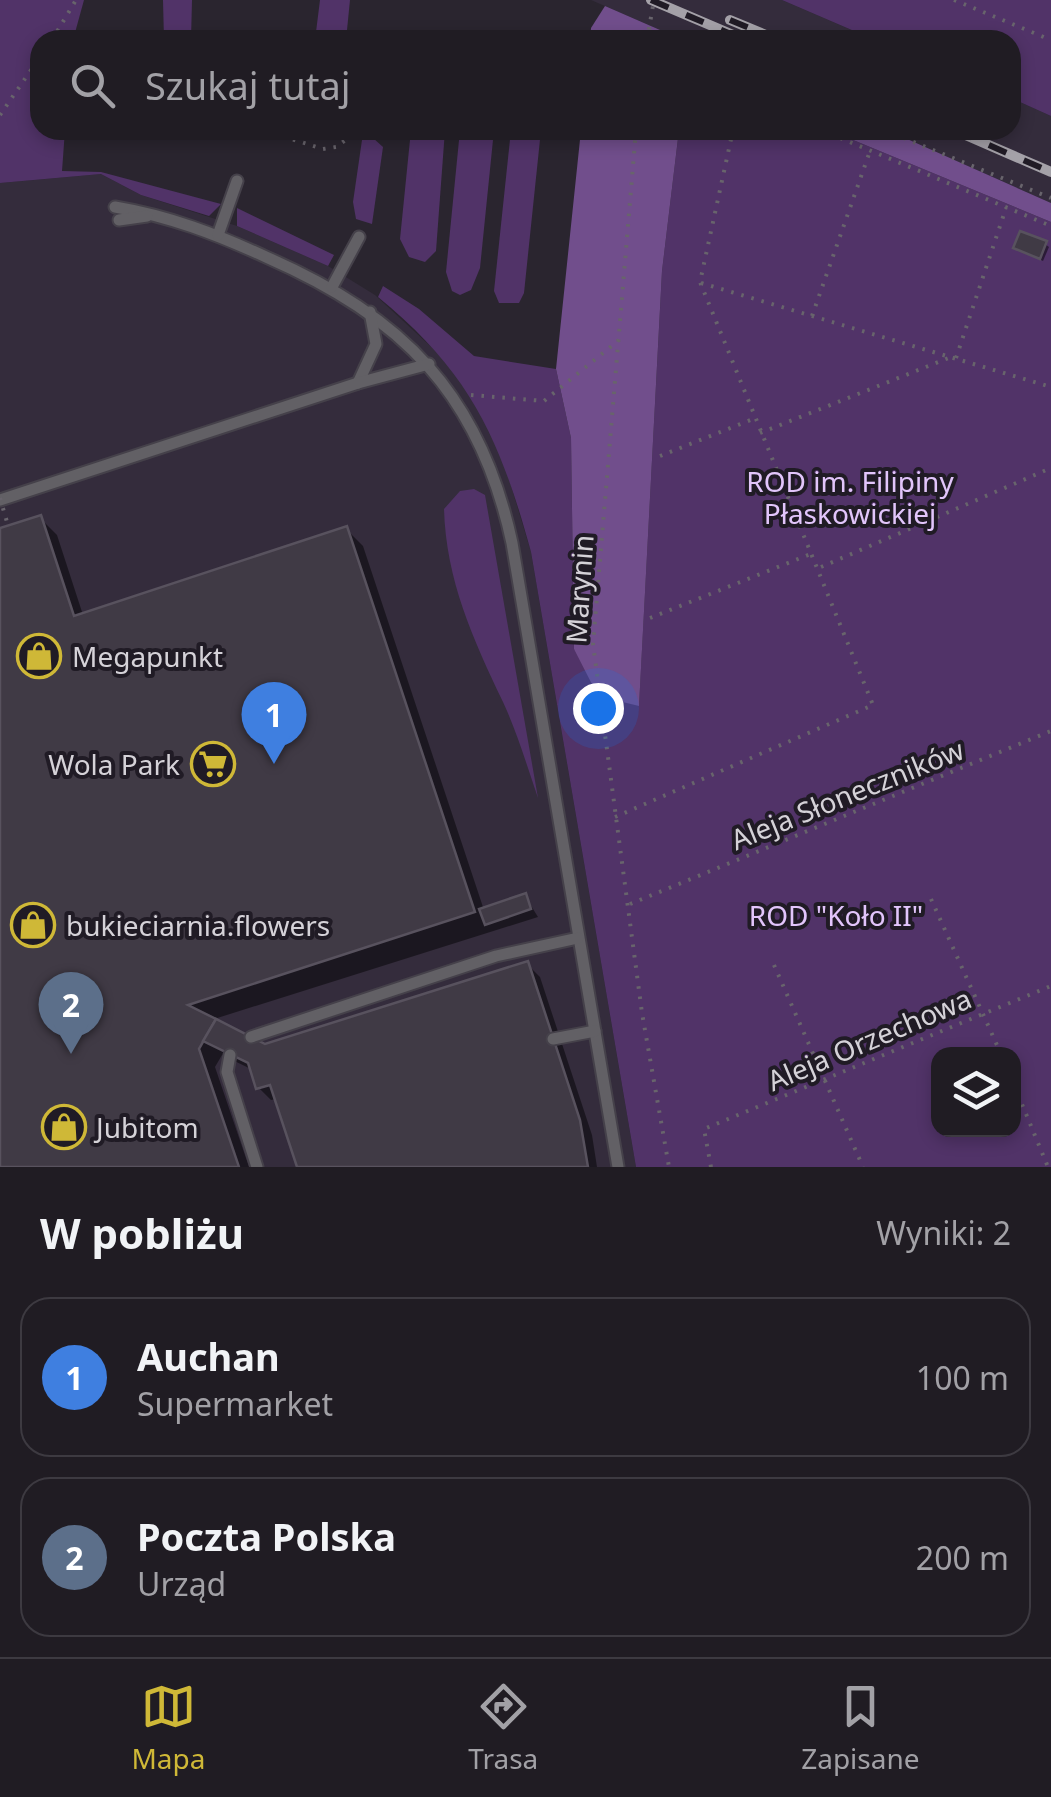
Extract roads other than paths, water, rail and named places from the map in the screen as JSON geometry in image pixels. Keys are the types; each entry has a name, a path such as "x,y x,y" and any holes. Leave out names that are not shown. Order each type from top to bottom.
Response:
{"lane":[{"path":"218,235 236,180"},
{"path":"117,213 162,215 218,235 370,310 428,364 451,393 488,458 505,512 618,1167"},
{"path":"332,288 360,237"},
{"path":"358,382 376,344 370,310"},
{"path":"0,499 358,382 428,364"},
{"path":"251,1037 496,956 578,938"},
{"path":"554,1039 594,1031"},
{"path":"230,1055 227,1072 257,1167"}],"railway":[{"path":"651,0 722,30"},
{"path":"730,20 754,30"},
{"path":"977,140 1051,172"}],"place":[{"name":"Megapunkt","path":"39,656"},
{"name":"Wola Park","path":"213,764"},
{"name":"Auchan","path":"274,764"},
{"name":"bukieciarnia.flowers","path":"33,925"},
{"name":"Poczta Polska","path":"71,1054"},
{"name":"Jubitom","path":"64,1127"}],"park label":[{"name":"ROD im. Filipiny Płaskowickiej","path":"850,497"},
{"name":"ROD \"Koło II\"","path":"836,915"}]}
